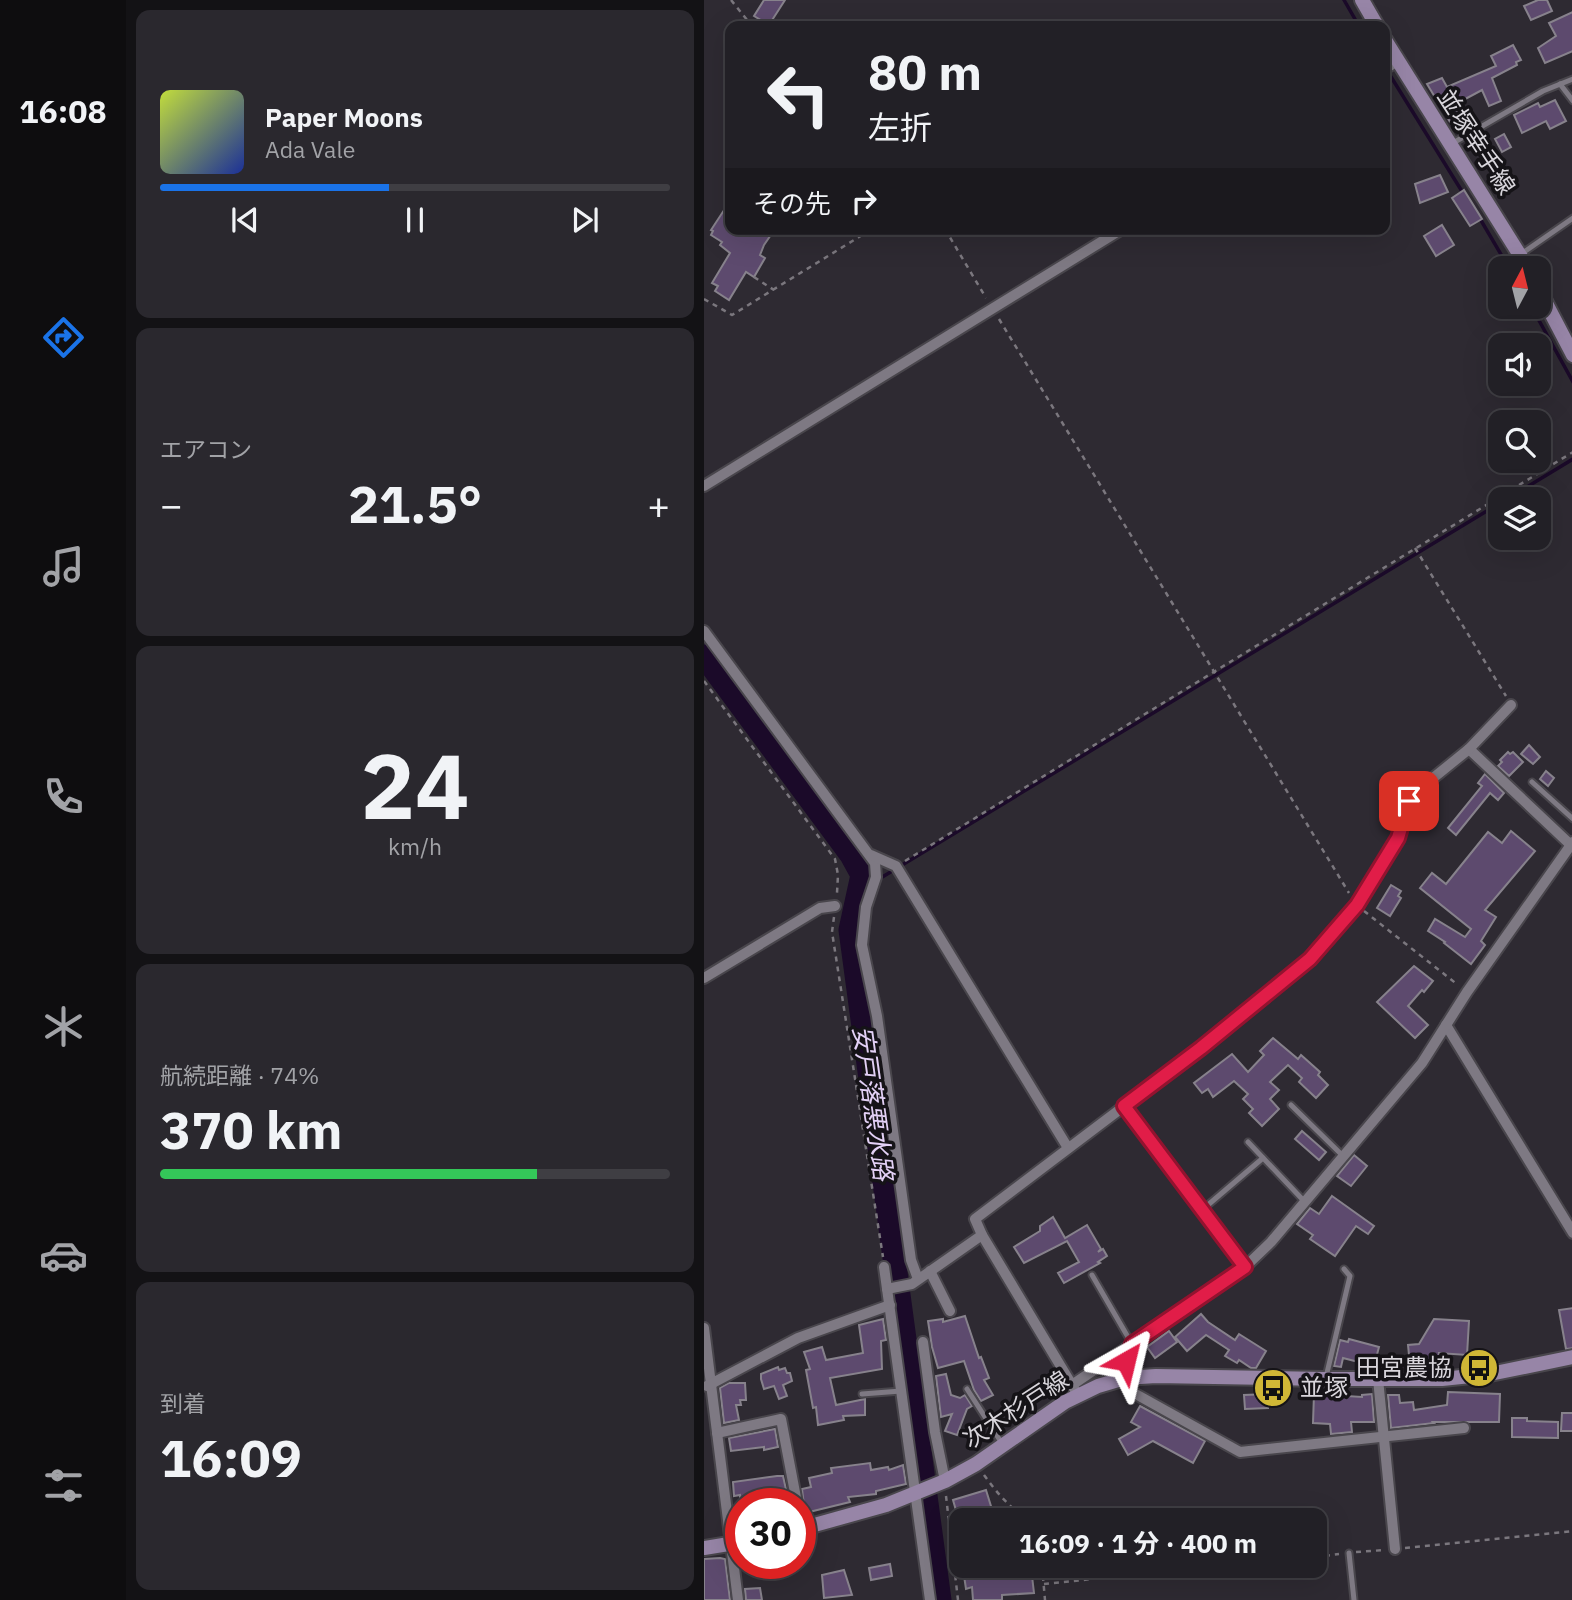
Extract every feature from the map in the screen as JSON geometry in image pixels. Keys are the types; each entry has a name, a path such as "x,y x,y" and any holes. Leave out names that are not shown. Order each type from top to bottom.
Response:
{"main road":[{"path":"1362,0 1374,21"},
{"name":"並塚幸手線","path":"1392,65 1451,145 1521,254"},
{"path":"1551,312 1573,355"},
{"name":"次木杉戸線","path":"915,1494 976,1464 1075,1390 1125,1378 1442,1379 1490,1374 1573,1357"},
{"path":"816,1522 866,1512 915,1494"},
{"path":"704,1548 725,1545"}],"street":[{"path":"704,486 1112,235"},
{"path":"704,631 871,855 877,869 866,907 862,945 877,1016 915,1281"},
{"path":"1469,749 1572,845 1467,992 1423,1063 1271,1242 1245,1267 1132,1344 1075,1390 975,1219 1201,1048 1310,959 1357,905 1398,838 1409,801 1417,791 1469,749 1511,705"},
{"path":"871,855 896,866 1068,1148"},
{"path":"704,978 820,908 835,906"},
{"path":"1446,1025 1573,1233"},
{"path":"1124,1106 1245,1267"},
{"path":"887,1289 915,1281 982,1235"},
{"path":"884,1267 930,1600"},
{"path":"930,1271 950,1311"},
{"path":"708,1386 798,1338 890,1305"},
{"path":"704,1328 708,1386 726,1488"},
{"path":"923,1342 935,1432 945,1481"},
{"path":"1132,1344 1126,1361 1125,1378 1132,1392 1240,1452 1464,1428"},
{"path":"1378,1379 1395,1549"},
{"path":"717,1433 781,1419 794,1488"},
{"path":"737,1579 738,1600"}],"lane":[{"path":"1451,145 1543,92 1573,79"},
{"path":"1560,84 1573,102"},
{"path":"1521,254 1573,218"},
{"path":"1532,782 1573,819"},
{"path":"1291,1105 1343,1156"},
{"path":"1248,1142 1304,1202"},
{"path":"1202,1210 1263,1158"},
{"path":"1325,1379 1350,1276 1344,1269"},
{"path":"1092,1275 1132,1344"},
{"path":"967,1389 1003,1445"},
{"path":"862,1394 902,1391"},
{"path":"1349,1553 1354,1600"}],"path":[{"path":"731,0 748,21"},
{"path":"704,299 732,315 862,235"},
{"path":"949,235 1357,905 1467,992"},
{"path":"754,277 774,290"},
{"path":"896,866 1573,452"},
{"path":"1415,548 1511,705"},
{"path":"704,681 835,859 838,876 832,932 884,1267"},
{"path":"976,1464 1011,1508"},
{"path":"945,1481 958,1600"},
{"path":"1327,1556 1573,1531"},
{"path":"1043,1578 1045,1600"},
{"path":"1044,1584 1101,1578"}],"building":[{"path":"764,0 785,0 772,21 762,21 754,16"},
{"path":"1538,0 1547,0 1552,11 1531,20 1524,6"},
{"path":"1573,12 1573,51 1545,63 1538,48 1556,36 1549,23"},
{"path":"1513,45 1521,60 1516,62 1517,65 1492,78 1501,101 1489,106 1482,90 1454,105 1460,116 1450,122 1427,84 1442,78 1447,87 1496,66 1491,56"},
{"path":"1555,100 1566,121 1550,129 1546,121 1522,133 1514,115 1538,103 1540,107"},
{"path":"1504,134 1511,147 1502,152 1495,139"},
{"path":"1440,175 1448,192 1420,203 1415,184"},
{"path":"1464,190 1482,219 1470,226 1452,198"},
{"path":"725,209 725,235 771,235 760,255 765,258 754,277 746,272 729,300 715,291 718,286 712,283 730,253 720,245 722,242 711,235 711,230"},
{"path":"1442,225 1454,245 1436,256 1424,236"},
{"path":"1529,745 1540,757 1533,764 1521,754"},
{"path":"1508,752 1513,752 1523,762 1509,776 1498,766"},
{"path":"1546,771 1554,778 1548,786 1540,779"},
{"path":"1485,774 1504,793 1498,800 1490,793 1456,835 1448,828 1482,786 1478,783"},
{"path":"1511,831 1535,851 1485,910 1496,917 1481,941 1485,945 1471,964 1428,931 1435,919 1465,937 1471,929 1420,888 1432,873 1446,884 1488,832 1502,843"},
{"path":"1391,885 1401,891 1398,896 1401,898 1390,916 1377,908"},
{"path":"1414,966 1433,981 1408,1006 1428,1025 1415,1038 1377,1002"},
{"path":"1273,1038 1298,1059 1301,1055 1320,1072 1318,1075 1328,1085 1316,1098 1299,1082 1302,1078 1288,1065 1270,1082 1279,1090 1270,1099 1279,1109 1262,1126 1249,1113 1253,1109 1243,1099 1248,1094 1234,1081 1213,1097 1208,1089 1202,1093 1194,1083 1232,1054 1248,1072 1264,1055 1260,1051"},
{"path":"1302,1131 1326,1152 1319,1160 1295,1139"},
{"path":"1354,1155 1367,1166 1351,1186 1337,1176"},
{"path":"1332,1196 1374,1226 1368,1234 1356,1226 1335,1256 1310,1239 1313,1235 1297,1224 1310,1208 1319,1214"},
{"path":"1053,1217 1065,1238 1087,1225 1101,1249 1098,1252 1103,1249 1107,1256 1098,1262 1100,1263 1064,1283 1058,1273 1079,1262 1067,1241 1024,1263 1014,1247 1040,1231 1040,1226"},
{"path":"1573,1308 1573,1348 1566,1349 1559,1310"},
{"path":"1201,1314 1208,1322 1235,1340 1239,1334 1266,1351 1256,1368 1251,1368 1239,1360 1237,1363 1225,1356 1229,1350 1206,1335 1187,1351 1175,1337"},
{"path":"965,1316 979,1358 981,1357 989,1378 984,1380 993,1395 981,1401 974,1390 964,1361 938,1368 932,1347 928,1321 943,1319 943,1322"},
{"path":"883,1319 886,1340 881,1341 882,1369 830,1378 836,1405 865,1399 865,1415 843,1416 844,1420 818,1425 806,1370 810,1369 804,1352 822,1347 826,1360 863,1353 859,1325"},
{"path":"1434,1319 1469,1321 1467,1355 1439,1353 1440,1362 1410,1365 1408,1345 1419,1344"},
{"path":"1169,1331 1177,1342 1155,1358 1147,1347"},
{"path":"1349,1339 1379,1347 1374,1366 1343,1358 1341,1367 1334,1366 1340,1340 1348,1342"},
{"path":"778,1367 779,1370 785,1368 787,1373 790,1373 792,1381 783,1385 787,1396 779,1399 774,1386 764,1389 761,1379 761,1374"},
{"path":"946,1374 951,1395 960,1398 965,1395 972,1406 967,1409 957,1435 945,1431 952,1414 941,1417 936,1376"},
{"path":"729,1383 745,1383 746,1400 740,1400 741,1405 736,1405 739,1420 724,1423 720,1388"},
{"path":"1448,1392 1500,1394 1499,1422 1433,1422 1391,1428 1388,1395 1399,1395 1400,1403 1413,1402 1414,1410 1447,1405"},
{"path":"1268,1394 1268,1408 1245,1409 1244,1395"},
{"path":"1314,1394 1362,1397 1372,1394 1374,1422 1351,1422 1352,1432 1331,1434 1330,1424 1313,1423"},
{"path":"1140,1406 1205,1441 1193,1463 1153,1441 1128,1455 1119,1439 1140,1427 1131,1422"},
{"path":"1562,1413 1573,1413 1573,1431 1561,1431"},
{"path":"1512,1418 1558,1422 1558,1438 1512,1437"},
{"path":"775,1429 778,1447 731,1451 729,1438"},
{"path":"870,1463 871,1470 888,1467 889,1470 903,1465 906,1484 876,1491 876,1494 848,1497 850,1502 816,1510 816,1488 806,1488 811,1487 809,1478 832,1473 831,1468"},
{"path":"783,1476 786,1488 733,1488 733,1482"},
{"path":"986,1490 992,1508 955,1508 953,1500"},
{"path":"704,1559 725,1559 725,1579 727,1579 730,1600 704,1600"},
{"path":"890,1564 892,1576 871,1580 869,1568"},
{"path":"844,1570 852,1595 824,1598 822,1575"},
{"path":"964,1578 1032,1578 1034,1593 1002,1595 1002,1600 973,1600 972,1587 966,1589"},
{"path":"760,1588 762,1600 746,1600 745,1589"}],"waterway":[{"path":"1344,0 1356,21"},
{"path":"1390,75 1463,193"},
{"path":"1479,217 1502,256"},
{"path":"1538,319 1573,382"},
{"path":"1527,487 1573,459"},
{"path":"879,879 1488,510"},
{"name":"安戸落悪水路","path":"704,656 851,855 862,875 850,930 940,1600"},
{"path":"856,893 870,885"}],"place":[{"name":"田宮農協","path":"1479,1368"},
{"name":"並塚","path":"1273,1388"}],"route":[{"path":"1126,1361 1132,1344 1245,1267 1124,1106 1201,1048 1310,959 1357,905 1398,838 1409,801"}]}
